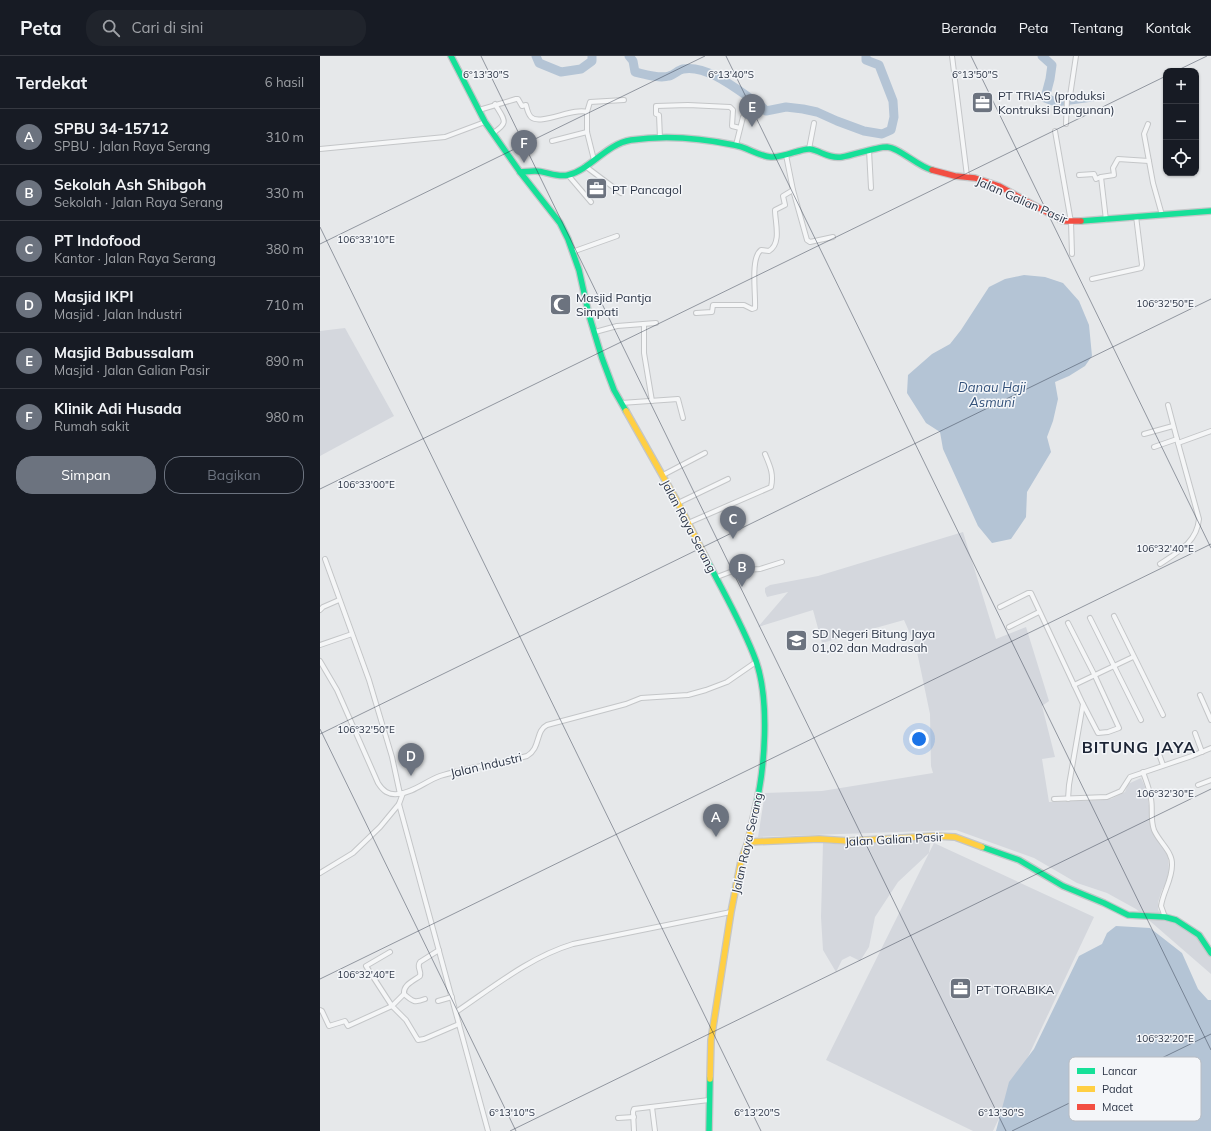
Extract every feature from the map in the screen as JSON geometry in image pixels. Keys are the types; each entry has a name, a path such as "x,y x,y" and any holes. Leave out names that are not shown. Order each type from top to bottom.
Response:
{"main road":[{"name":"Jalan Raya Serang","path":"453,57 485,122 520,172 560,223 579,270 595,332 614,390 663,475 717,577 745,635 756,662 763,693 764,727 760,790 748,842 740,861 711,1045 709,1131"},
{"path":"520,172 536,171 559,176 568,175 585,166 614,146 622,142 632,140 675,138 711,141 736,145 773,157 809,149"},
{"name":"Jalan Galian Pasir","path":"809,149 831,157 852,155 868,150 886,147 894,149 919,165 929,169 955,176 967,176 999,186 1063,221 1106,220 1136,216 1211,211"},
{"name":"Jalan Galian Pasir","path":"748,842 819,839 848,841 936,836 955,837 1019,860 1063,886 1100,900 1128,915 1165,917 1184,924 1199,935 1211,953"}],"street":[{"path":"952,56 967,176"},
{"path":"1066,124 1067,100 1070,96 1076,56"},
{"path":"479,110 495,104 517,99 521,106 526,106 530,116 535,119 559,116 578,111 586,112"},
{"path":"594,160 587,132 586,112 590,102 624,100"},
{"path":"493,133 504,124 503,118 495,104"},
{"path":"660,138 659,115 656,114 656,106 688,105 730,107 733,110 732,126 740,128"},
{"path":"736,145 743,117"},
{"path":"320,149 336,149 445,137 485,122"},
{"path":"809,149 814,123"},
{"path":"1148,124 1144,134 1153,184 1162,215"},
{"path":"1055,131 1071,222 1072,254"},
{"path":"552,141 587,132"},
{"path":"868,150 871,188"},
{"path":"786,155 793,190 808,242 833,237"},
{"path":"1079,175 1094,174 1096,179 1114,175 1113,168 1118,159 1149,161"},
{"path":"585,166 620,193"},
{"path":"568,175 591,202"},
{"path":"1101,177 1106,220"},
{"path":"696,313 712,312 712,305 744,305 752,309 755,308 754,286 758,252 761,250 769,251 772,248 777,235 775,210 785,204 783,196 793,190"},
{"path":"1092,279 1142,268 1136,216"},
{"path":"572,252 617,236"},
{"path":"595,332 617,326 656,323"},
{"path":"644,324 644,353 652,401"},
{"path":"621,403 678,399 682,418"},
{"path":"1160,564 1194,538 1199,523 1168,405"},
{"path":"1144,434 1173,426"},
{"path":"1154,447 1211,431"},
{"path":"663,475 705,453"},
{"path":"688,523 771,487 773,479 772,470 765,454"},
{"path":"678,503 728,479"},
{"path":"320,873 353,853 389,818 399,804 401,793 373,693 325,559"},
{"path":"717,577 738,569 760,569 782,562"},
{"path":"1000,607 1029,593 1082,704 1098,733 1108,732 1119,728 1068,623"},
{"path":"320,610 323,607 339,600"},
{"path":"1009,627 1039,612"},
{"path":"1114,616 1163,715"},
{"path":"1090,618 1141,720"},
{"path":"320,645 352,634"},
{"path":"1074,685 1133,657"},
{"path":"320,661 337,690 378,783 387,793 401,793"},
{"name":"Jalan Industri","path":"401,793 445,774 527,756 535,749 542,728 547,725 626,704 641,698 688,695 727,682 756,662"},
{"path":"1200,695 1211,720"},
{"path":"1068,799 1082,704"},
{"path":"1195,733 1202,752"},
{"path":"1054,799 1102,797 1112,795 1121,790 1128,778 1211,748"},
{"path":"1159,754 1163,765"},
{"path":"1143,772 1151,799 1151,819 1153,827 1161,843 1172,859 1172,874 1161,906 1165,917"},
{"path":"1198,785 1211,780"},
{"path":"399,804 488,1131"},
{"path":"456,1012 502,980 560,948 573,944 731,912"},
{"path":"320,1010 322,1011 329,1026 345,1022 348,1026 392,1006 404,994 406,986 420,975 418,967 420,962 439,950"},
{"path":"390,952 366,966 392,1006 406,1020 418,1040 424,1039 459,1024"},
{"path":"404,994 416,1002 425,999"},
{"path":"438,1001 452,997"},
{"path":"634,1131 634,1109 709,1100"},
{"path":"652,1107 655,1131"},
{"path":"618,1118 634,1116"}],"shaded area":[{"path":"345,328 394,416 320,456 320,331"},
{"path":"963,532 996,639 1026,627 1049,701 1042,706 1055,757 1042,759 1049,802 1111,799 1125,792 1128,784 1141,778 1146,789 1149,806 1149,821 1154,834 1168,854 1169,871 1167,882 1162,890 1158,902 1158,910 1169,921 1197,937 1205,948 1206,952 1211,956 1211,974 1136,909 1107,893 1077,883 1034,858 956,830 758,837 765,793 822,791 933,773 931,766 930,714 916,647 904,620 822,643 813,610 758,627 788,592 767,597 765,588 770,585 818,576"},
{"path":"931,839 929,853 898,882 875,917 869,947 860,961 850,956 842,960 836,972 823,950 821,917 823,843 848,845"},
{"name":"PT TORABIKA","path":"934,843 1094,917 993,1131 973,1131 826,1060"}],"water":[{"name":"Danau Haji Asmuni","path":"1024,275 1045,277 1063,283 1079,301 1089,325 1092,356 1085,366 1069,376 1055,382 1058,399 1053,421 1047,437 1051,452 1027,492 1026,517 1011,539 992,543 978,526 943,449 940,432 926,423 907,393 908,375 932,354 950,344 989,287 1005,279"},
{"path":"1116,926 1150,928 1182,953 1198,989 1208,1000 1211,1000 1211,1131 996,1131 1009,1082 1034,1049 1079,956 1102,944 1107,933"}],"waterway":[{"path":"536,56 539,63 561,72 581,69 592,61 592,56"},
{"path":"629,56 633,61 635,72 665,77 683,69 703,71 723,80 760,105 766,111 786,107 803,109 817,112 864,131 882,134 891,130 894,117 893,101 879,65 866,60 866,56"},
{"path":"1042,56 1052,65 1045,98 1056,102 1092,97"}],"traffic: fast":[{"path":"451,56 485,122 520,172 560,223 568,239 579,270 589,315 602,358 614,390 626,411"},
{"path":"520,172 535,171 560,176 568,175 584,168 614,146 622,142 644,138 696,139 739,146 771,157 807,149 833,157 842,157 887,147 897,150 920,165 932,170"},
{"path":"1081,221 1211,211"},
{"path":"705,556 745,634 756,661 760,677 763,695 764,735 761,775 755,810"},
{"path":"982,847 1019,860 1063,886 1128,915 1165,917 1176,920 1199,935 1211,953"},
{"path":"709,1131 710,1079"}],"traffic: slow":[{"path":"626,411 678,503 705,556"},
{"path":"710,1079 711,1040 731,912 741,861 748,842 755,810"},
{"path":"748,842 819,839 849,841 936,836 955,837 982,847"}],"traffic: jam":[{"path":"932,170 955,176 975,178 999,186 1063,221 1081,221"}],"place":[{"name":"PT TRIAS (produksi Kontruksi Bangunan)","path":"983,102"},
{"name":"Masjid Babussalam","path":"752,127"},
{"name":"Klinik Adi Husada","path":"524,163"},
{"name":"PT Pancagol","path":"597,189"},
{"name":"Masjid Pantja Simpati","path":"560,304"},
{"name":"PT Indofood","path":"733,539"},
{"name":"Sekolah Ash Shibgoh","path":"742,587"},
{"name":"SD Negeri Bitung Jaya 01,02 dan Madrasah","path":"796,640"},
{"name":"Masjid IKPI","path":"411,776"},
{"name":"SPBU 34-15712","path":"716,837"},
{"name":"PT TORABIKA","path":"961,989"}],"district":[{"name":"BITUNG JAYA","path":"1139,747"}]}
